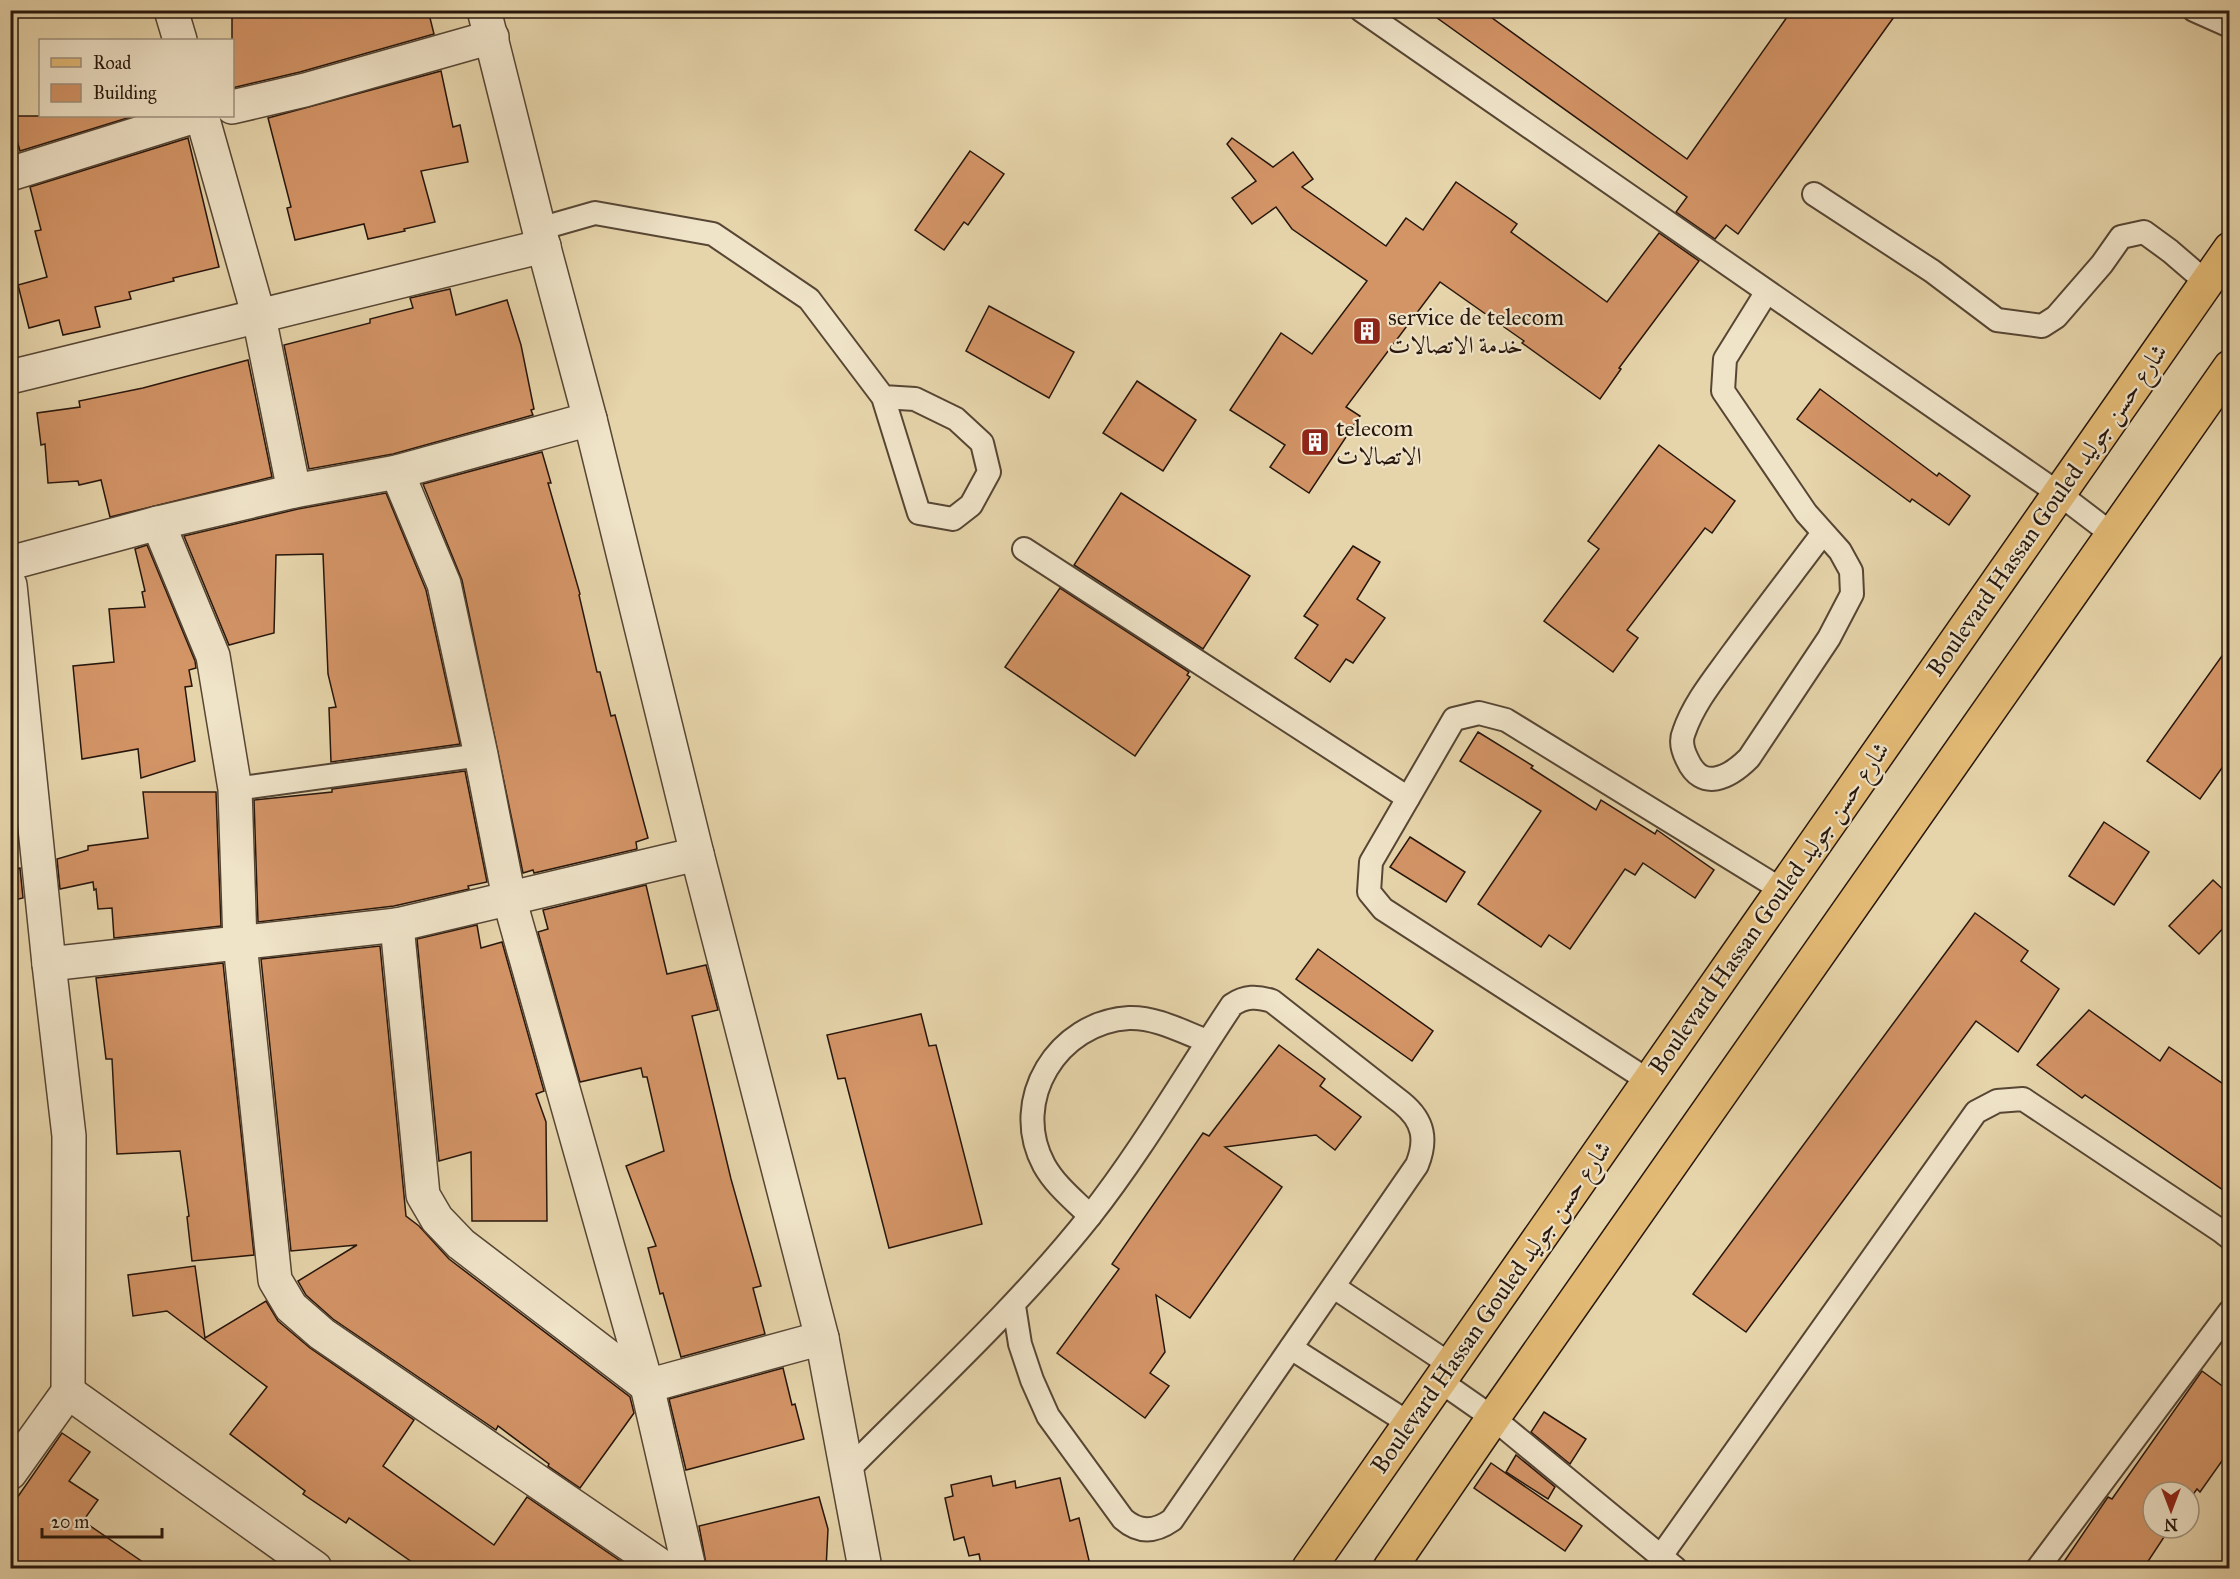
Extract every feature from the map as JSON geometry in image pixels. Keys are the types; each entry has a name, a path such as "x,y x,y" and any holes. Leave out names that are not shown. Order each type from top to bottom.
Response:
{"main road":[{"name":"Boulevard Hassan Gouled شارع حسن جوليد","path":"1309,1569 2229,249"},
{"path":"1390,1569 1493,1418 2229,367"}],"street":[{"path":"171,10 180,39"},
{"path":"234,107 305,90 488,24 541,238 590,419 697,854 822,1338 866,1569"},
{"path":"10,174 192,117"},
{"path":"202,117 259,317 294,491"},
{"path":"10,377 259,317 541,238"},
{"path":"10,563 158,523 294,491 397,472 590,419"},
{"path":"397,472 444,584 509,898 647,1386 688,1569"},
{"path":"158,523 213,656 235,789 240,943 275,1280 291,1307 322,1334 664,1569"},
{"path":"10,585 69,1136 68,1392 10,1473"},
{"path":"49,964 397,926 697,854"},
{"path":"397,926 423,1195 437,1219 461,1244 647,1386"},
{"path":"647,1386 822,1338"},
{"path":"68,1392 315,1569"}],"lane":[{"path":"1361,10 1766,293 2058,493 2113,535"},
{"path":"2194,10 2229,26"},
{"path":"1814,194 1932,271 1997,320 2042,326 2056,317 2102,264 2121,237 2145,232 2206,282"},
{"path":"541,238 595,213 713,234 809,299 883,397 919,513 953,519 971,505 989,472 982,443 956,419 915,399 883,397"},
{"path":"1766,293 1725,359 1723,391 1806,513 1840,550 1851,571 1852,594 1829,638 1749,758 1734,773 1716,779 1700,776 1689,764 1683,750 1682,736 1692,711 1823,532"},
{"path":"1024,549 1408,798"},
{"path":"1649,1081 1383,909 1369,891 1371,862 1454,719 1479,713 1506,720 1782,890"},
{"path":"235,789 481,755"},
{"path":"848,1470 1014,1306 1090,1216 1125,1169 1207,1041 1232,1005 1239,1000 1255,997 1272,1001 1402,1103 1418,1119 1423,1135 1423,1151 1417,1165 1172,1520 1163,1527 1141,1530 1131,1526 1123,1519 1048,1416 1032,1380 1020,1344 1014,1306"},
{"path":"1090,1216 1058,1185 1044,1165 1035,1141 1033,1108 1036,1091 1046,1067 1062,1047 1081,1032 1105,1022 1122,1019 1155,1021 1207,1041"},
{"path":"1334,1287 1445,1373 1493,1418 1668,1562 1976,1112 1997,1101 2023,1099 2221,1230 2229,1238"},
{"path":"2038,1569 2229,1311"},
{"path":"1292,1348 1410,1424"}],"building":[{"path":"232,10 428,10 434,34 300,72 234,88 234,39 232,39"},
{"path":"1426,10 1481,10 1687,159 1792,10 1899,10 1738,234 1726,225 1715,239 1676,212 1687,197"},
{"path":"441,71 453,127 460,125 468,162 421,171 435,222 368,239 364,224 295,240 287,208 291,207 268,118"},
{"path":"10,116 131,117 20,151"},
{"path":"188,138 219,267 129,292 131,299 95,307 100,327 63,335 59,320 29,328 18,285 47,277 35,231 41,230 30,187"},
{"path":"1232,138 1273,167 1293,152 1313,179 1302,187 1386,246 1406,218 1423,230 1456,182 1517,224 1511,232 1607,302 1659,233 1699,261 1619,368 1621,369 1600,399 1522,343 1524,341 1440,282 1346,407 1360,416 1309,493 1270,467 1285,445 1230,410 1281,333 1312,354 1367,281 1292,229 1276,207 1252,224 1232,198 1256,181 1227,144"},
{"path":"970,151 1004,174 968,225 964,222 944,250 915,230"},
{"path":"450,289 456,315 507,300 521,345 534,409 531,410 533,415 393,454 309,469 284,345 370,323 370,319 413,308 410,298"},
{"path":"989,306 1074,352 1049,398 966,351"},
{"path":"248,360 272,477 110,517 101,480 79,485 78,481 48,483 45,444 41,445 37,413 80,407 79,401 143,388"},
{"path":"1137,381 1196,420 1163,471 1103,433"},
{"path":"1820,389 1937,476 1939,473 1970,496 1949,525 1912,499 1910,502 1797,419"},
{"path":"1659,445 1735,501 1712,533 1705,528 1627,630 1638,638 1613,672 1544,621 1599,549 1588,541"},
{"path":"542,452 551,483 548,483 580,594 597,672 600,672 611,716 615,715 648,838 636,842 637,849 534,873 533,870 523,873 462,580 423,484"},
{"path":"386,493 426,590 460,744 331,762 329,708 336,707 328,674 323,554 276,555 274,633 229,645 184,536 298,509"},
{"path":"1121,493 1250,576 1203,649 1074,565"},
{"path":"147,545 195,661 196,668 189,670 192,686 185,687 195,761 141,778 138,749 82,759 73,666 114,662 109,609 145,607 142,592 145,591 135,549"},
{"path":"1353,546 1380,562 1357,599 1385,618 1353,663 1346,659 1330,682 1295,658 1318,625 1304,616"},
{"path":"1060,588 1189,672 1187,675 1190,677 1135,756 1005,667"},
{"path":"2229,646 2229,758 2200,799 2147,761"},
{"path":"1478,732 1533,766 1531,768 1596,810 1601,800 1655,834 1657,830 1714,870 1695,898 1643,863 1635,875 1625,869 1570,949 1549,935 1541,947 1478,904 1541,811 1460,761"},
{"path":"465,771 487,882 468,886 469,889 394,906 258,922 254,800 332,792 332,789"},
{"path":"143,792 216,792 221,926 114,938 112,908 98,909 93,882 60,889 57,859 88,850 88,846 148,838"},
{"path":"2104,822 2149,852 2114,905 2069,876"},
{"path":"1410,837 1465,872 1446,902 1390,867"},
{"path":"20,868 23,898 10,901 10,871"},
{"path":"2213,880 2229,895 2229,922 2199,954 2169,926"},
{"path":"646,885 667,974 706,965 718,1010 692,1016 731,1179 761,1286 753,1288 765,1334 681,1357 663,1293 660,1294 648,1248 656,1246 626,1166 664,1151 647,1077 643,1077 641,1068 580,1082 538,932 548,929 543,910"},
{"path":"1975,913 2028,951 2021,961 2059,989 2018,1052 1976,1021 1746,1332 1693,1294"},
{"path":"477,925 481,948 502,942 544,1091 536,1094 546,1122 547,1221 472,1221 471,1152 439,1161 417,939"},
{"path":"380,946 406,1216 419,1226 449,1259 630,1397 634,1413 580,1488 498,1426 496,1430 333,1319 306,1295 298,1281 357,1245 291,1251 261,959"},
{"path":"1318,949 1433,1031 1412,1061 1296,979"},
{"path":"223,963 254,1255 192,1261 187,1217 189,1216 180,1151 117,1154 112,1059 106,1059 96,978"},
{"path":"2089,1010 2160,1061 2169,1047 2229,1088 2229,1194 2085,1095 2082,1098 2037,1065"},
{"path":"921,1014 929,1046 936,1045 982,1224 889,1248 845,1078 838,1079 827,1035"},
{"path":"1279,1045 1325,1079 1320,1086 1361,1117 1335,1150 1316,1135 1225,1147 1282,1187 1190,1318 1156,1295 1165,1352 1150,1373 1169,1386 1145,1418 1057,1353 1119,1269 1112,1264 1203,1133 1209,1136"},
{"path":"195,1266 205,1338 266,1301 278,1321 310,1348 414,1420 383,1466 494,1545 527,1497 632,1569 422,1569 349,1518 346,1523 303,1494 305,1491 230,1434 267,1387 167,1311 133,1316 128,1275"},
{"path":"783,1368 792,1405 795,1404 804,1439 686,1470 669,1399"},
{"path":"2202,1371 2229,1391 2229,1451 2201,1491 2201,1480 2141,1480 2141,1540 2162,1540 2143,1569 2059,1569 2108,1497 2112,1499"},
{"path":"1544,1412 1586,1439 1570,1464 1531,1432"},
{"path":"62,1433 90,1452 69,1481 98,1500 83,1521 153,1569 10,1569 10,1508"},
{"path":"1516,1455 1555,1487 1548,1499 1506,1472"},
{"path":"1491,1463 1582,1526 1565,1551 1474,1488"},
{"path":"991,1476 993,1486 1015,1481 1016,1488 1060,1478 1070,1521 1079,1518 1091,1569 982,1569 979,1554 969,1556 964,1537 954,1540 945,1498 953,1496 951,1485"},
{"path":"819,1497 828,1529 826,1569 707,1569 699,1526"}],"place":[{"name":"service de telecom خدمة الاتصالات","path":"1367,331"},
{"name":"telecom الاتصالات","path":"1315,442"}]}
